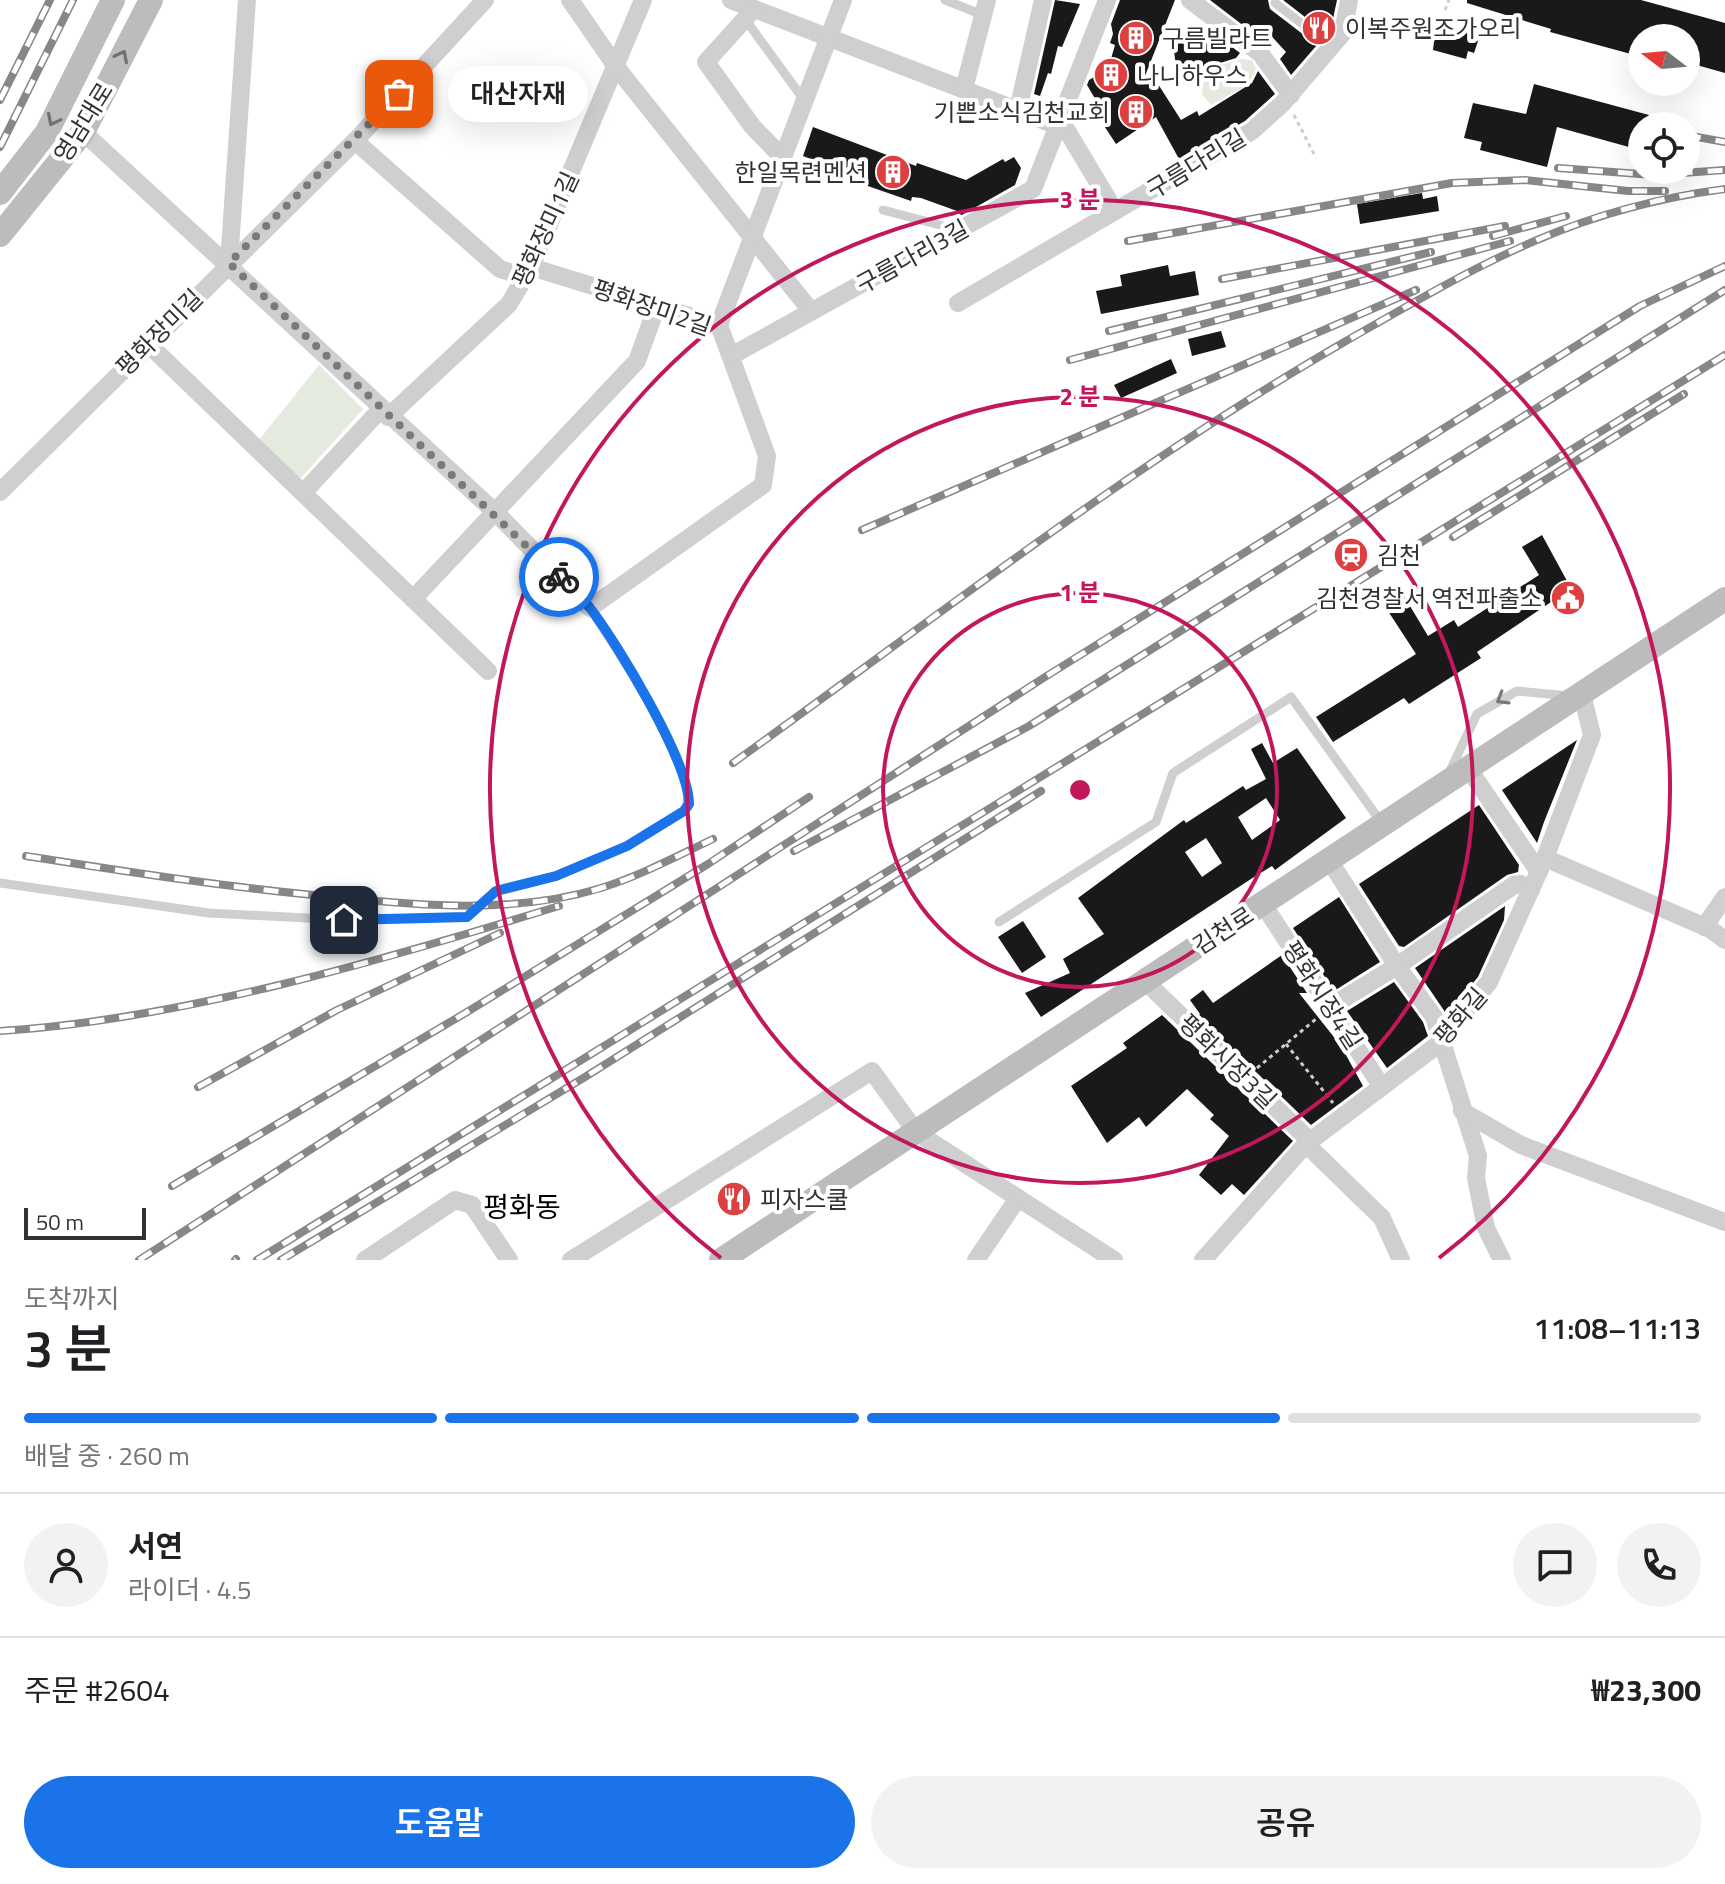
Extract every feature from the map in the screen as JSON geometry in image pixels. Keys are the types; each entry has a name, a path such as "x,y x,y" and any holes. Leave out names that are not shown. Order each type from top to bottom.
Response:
{"street":[{"name":"영남대로","path":"0,193 47,132 113,0"},
{"name":"영남대로","path":"0,235 83,132 151,0"},
{"path":"229,263 247,0"},
{"name":"평화장미길","path":"0,492 147,343 355,141 485,0"},
{"path":"570,0 617,68 750,239 811,311"},
{"name":"평화장미1길","path":"303,493 384,413 509,304 531,267 643,0"},
{"path":"731,0 749,14 828,37 1059,126 1072,134 1115,211"},
{"path":"719,325 843,0"},
{"path":"1018,110 1043,0"},
{"name":"구름다리3길","path":"731,356 1033,189 1107,0"},
{"path":"1190,0 1260,53 1287,99"},
{"name":"구름다리길","path":"958,303 1252,131 1287,99 1332,47 1347,23 1349,0"},
{"path":"964,89 985,8"},
{"path":"749,14 706,62 752,126 782,157"},
{"path":"83,132 229,263 384,413 495,512 590,608"},
{"name":"평화장미2길","path":"355,141 500,269 516,274 531,267 719,325 767,456 763,485 590,608"},
{"path":"413,599 637,361 657,306"},
{"path":"147,343 488,671"},
{"name":"김천로","path":"729,1258 1725,599"},
{"name":"평화길","path":"1203,1260 1308,1143 1440,1043 1489,982 1539,873 1592,735 1580,695"},
{"path":"1468,768 1539,873 1704,927 1725,940"},
{"path":"1329,860 1397,966 1434,1017 1478,1156 1476,1178 1486,1228 1502,1260"},
{"path":"1324,1012 1514,885 1539,873"},
{"path":"1704,927 1725,897"},
{"name":"평화시장4길","path":"1263,904 1324,1012 1382,1087"},
{"name":"평화시장3길","path":"1145,981 1382,1218 1401,1260"},
{"path":"571,1260 872,1071 916,1132 1114,1260"},
{"path":"1462,1111 1521,1145 1725,1222"},
{"path":"976,1260 1018,1198"},
{"path":"365,1260 455,1200 472,1205 509,1260"}],"lane":[{"path":"945,0 985,8"},
{"path":"1275,3 1332,47"},
{"path":"749,14 804,100"},
{"path":"883,210 940,225 951,235"},
{"path":"0,883 209,913 344,920 467,917 496,891 556,876 627,846 684,811 689,804 689,791 681,763 590,608"},
{"path":"1444,784 1477,714 1517,691 1580,695"},
{"path":"999,922 1156,822 1173,773 1291,697 1382,825"}],"path":[{"path":"1445,10 1449,0"},
{"path":"1287,99 1316,158"},
{"path":"1245,1078 1324,1012"},
{"path":"1286,1044 1343,1115"}],"shaded area":[{"path":"1242,59 1252,60 1256,69 1244,92 1238,90 1211,105 1202,94 1205,70"},
{"path":"319,365 363,409 300,479 259,440"}],"building":[{"path":"1055,0 1080,4 1062,47 1058,46 1051,74 1048,73 1040,96 1034,94"},
{"path":"1120,0 1175,0 1143,81 1158,84 1181,120 1197,111 1199,116 1252,83 1258,71 1275,94 1245,121 1179,159 1156,117 1116,144 1099,118 1104,114 1087,85 1089,80 1108,69 1115,45 1110,43 1113,34 1111,24"},
{"path":"1210,0 1268,0 1270,9 1317,45 1291,75 1280,59 1286,52 1265,29 1261,36 1253,33"},
{"path":"1283,0 1337,0 1327,34"},
{"path":"1467,0 1641,0 1725,23 1725,73 1700,66 1700,24 1628,24 1628,53 1550,32 1551,29 1467,3"},
{"path":"1202,24 1240,53 1236,58 1201,69 1201,72 1177,74 1173,43"},
{"path":"1436,24 1470,33 1469,38 1478,41 1474,53 1468,51 1466,59 1433,50"},
{"path":"1534,84 1638,112 1628,112 1628,147 1557,127 1547,167 1480,150 1482,142 1464,138 1473,103 1526,114"},
{"name":"한일목련멘션","path":"813,127 916,166 917,163 966,180 1003,159 1005,162 1014,157 1021,168 1015,185 960,216 957,211 921,198 912,197 911,201 865,185 866,180 803,156"},
{"path":"1422,193 1423,199 1437,196 1439,211 1360,224 1357,204"},
{"path":"1168,265 1170,276 1195,271 1199,295 1101,314 1096,291 1122,286 1120,275"},
{"path":"1221,331 1226,347 1192,356 1188,339"},
{"path":"1171,359 1177,373 1121,398 1114,385"},
{"path":"1542,535 1578,601 1562,610 1554,600 1477,652 1481,658 1409,704 1404,698 1333,742 1316,717 1416,654 1386,608 1404,596 1428,636 1454,620 1458,627 1539,575 1522,547"},
{"path":"1577,740 1544,822 1537,843 1502,790"},
{"path":"1262,743 1273,763 1297,748 1346,818 1275,870 1272,866 1254,877 1041,1017 1025,993 1070,973 1063,959 1104,934 1078,898 1184,820 1186,823 1243,786 1246,790 1266,779 1251,749","holes":["1266,798 1280,820 1252,840 1238,817","1206,838 1222,863 1202,877 1185,852"]},
{"path":"1479,805 1519,865 1518,872 1507,875 1404,947 1399,946 1359,884"},
{"path":"1339,897 1380,962 1334,991 1293,928"},
{"path":"1505,906 1504,920 1478,977 1449,1012 1445,1012 1415,968"},
{"path":"1023,921 1046,957 1022,973 998,937"},
{"path":"1282,955 1307,993 1299,993 1341,1046 1363,1086 1311,1125 1198,1016 1200,1014 1190,1000 1203,990 1213,1003"},
{"path":"1394,982 1423,1022 1428,1036 1387,1068 1347,1011"},
{"path":"1162,1015 1293,1141 1244,1195 1232,1184 1221,1195 1199,1175 1229,1136 1210,1119 1214,1115 1187,1089 1146,1127 1139,1117 1107,1143 1071,1086 1127,1048 1123,1043"}],"railway":[{"path":"0,100 50,0"},
{"path":"0,147 73,0"},
{"path":"1700,138 1725,142"},
{"path":"1558,168 1654,175 1725,170"},
{"path":"1128,241 1452,183 1525,180 1628,191 1665,191"},
{"path":"733,763 1111,491 1266,389 1346,341 1439,288 1527,244 1619,211 1725,189"},
{"path":"1493,236 1566,216"},
{"path":"1222,279 1505,226"},
{"path":"1070,360 1510,241"},
{"path":"1109,331 1431,252"},
{"path":"139,1260 1045,677 1640,306 1725,266"},
{"path":"862,530 1416,290"},
{"path":"794,851 1029,726 1725,290"},
{"path":"257,1260 1725,355"},
{"path":"1453,537 1684,394"},
{"path":"281,1260 585,1077 1041,791"},
{"path":"172,1186 467,1012 708,864 809,797"},
{"path":"26,856 257,889 401,903 469,906 536,902 601,888 644,872 713,839"},
{"path":"0,1031 69,1025 210,1001 354,966 559,906"},
{"path":"198,1087 337,1010 500,933"}],"way so far":[{"path":"399,94 229,263 388,417 495,512 559,577"}],"place":[{"name":"이복주원조가오리","path":"1319,28"},
{"name":"구름빌라트","path":"1136,38"},
{"name":"나니하우스","path":"1111,75"},
{"name":"대산자재","path":"399,94"},
{"name":"기쁜소식김천교회","path":"1136,112"},
{"name":"한일목련멘션","path":"893,172"},
{"name":"김천","path":"1351,555"},
{"name":"김천경찰서 역전파출소","path":"1568,598"},
{"name":"피자스쿨","path":"734,1199"}],"district":[{"name":"평화동","path":"522,1206"}],"route":[{"path":"344,920 467,917 496,891 556,876 627,846 684,811 689,804 689,791 681,763 665,734 590,608 559,577"}]}
